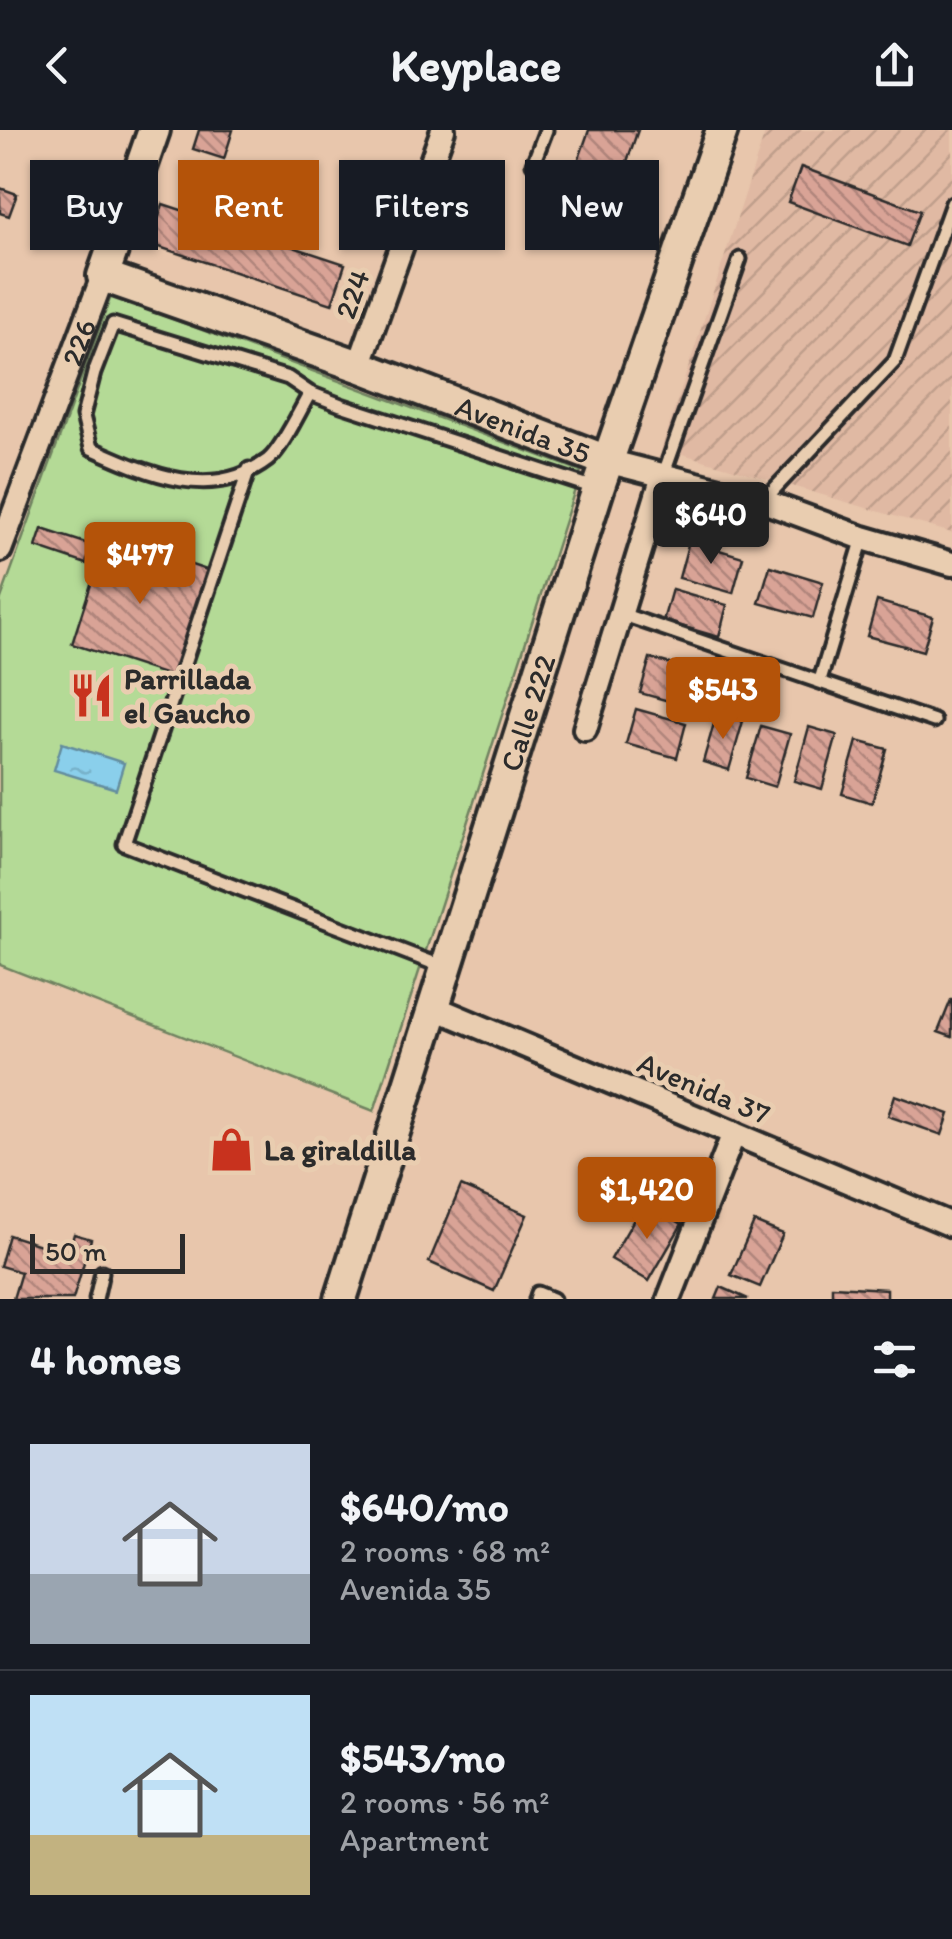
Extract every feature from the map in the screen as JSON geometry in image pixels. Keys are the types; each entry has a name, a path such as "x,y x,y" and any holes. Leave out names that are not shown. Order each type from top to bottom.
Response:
{"main road":[{"name":"226","path":"103,276 154,130"},
{"name":"Calle 222","path":"341,1299 602,475 722,130"},
{"name":"Avenida 35","path":"103,276 358,366 602,475"}],"street":[{"name":"224","path":"358,366 443,130"},
{"name":"226","path":"0,550 103,276"},
{"name":"Avenida 35","path":"602,475 663,476 763,500 863,538 952,564"},
{"path":"585,728 663,476"},
{"name":"Avenida 37","path":"433,1007 952,1225"},
{"path":"669,1299 734,1133"}],"lane":[{"path":"535,160 546,130"},
{"path":"763,500 895,361 952,203"},
{"path":"663,476 740,258"},
{"path":"310,394 270,459 221,483 154,476 91,448 83,416 94,372 114,324 288,378 310,394 602,475"},
{"path":"250,469 124,844 446,968"},
{"path":"820,680 863,538"},
{"path":"621,614 934,721"},
{"path":"96,1299 102,1272"},
{"path":"536,1299 538,1293 553,1299"}],"shaded area":[{"path":"766,130 952,130 952,533 662,448"}],"green space":[{"name":"La giraldilla","path":"111,296 581,471 374,1111 0,965 0,601"}],"water":[{"path":"62,743 124,763 116,789 54,770"}],"building":[{"path":"199,130 233,130 224,159 193,149"},
{"path":"589,130 638,130 628,160 578,160"},
{"path":"801,167 920,211 907,246 788,202"},
{"path":"0,188 17,194 9,216 0,213"},
{"path":"163,204 178,209 178,250 303,250 345,264 332,304 158,247 158,219"},
{"path":"42,529 92,545 86,564 36,547"},
{"path":"106,537 207,570 173,677 72,644"},
{"path":"689,541 743,557 733,593 679,578"},
{"path":"770,566 823,582 813,618 759,603"},
{"path":"672,589 727,605 719,637 663,621"},
{"path":"877,601 933,617 923,651 867,636"},
{"path":"650,658 706,674 697,709 640,693"},
{"path":"636,709 686,723 677,758 626,744"},
{"path":"717,713 743,721 729,770 703,762"},
{"path":"761,726 790,734 775,787 746,778"},
{"path":"809,727 837,735 822,789 794,781"},
{"path":"857,741 887,749 872,803 842,794"},
{"path":"952,1000 952,1037 938,1032"},
{"path":"895,1095 949,1114 942,1135 888,1116"},
{"path":"461,1186 527,1215 494,1291 429,1262"},
{"path":"644,1202 682,1224 649,1281 611,1259"},
{"path":"754,1222 783,1234 760,1287 731,1275"},
{"path":"74,1234 91,1239 73,1299 13,1299 21,1272 0,1266 9,1235 68,1254"},
{"path":"832,1286 887,1289 887,1299 832,1299"},
{"path":"721,1287 748,1299 716,1299"}],"place":[{"name":"Parrillada el Gaucho","path":"91,695"},
{"name":"La giraldilla","path":"231,1149"}]}
